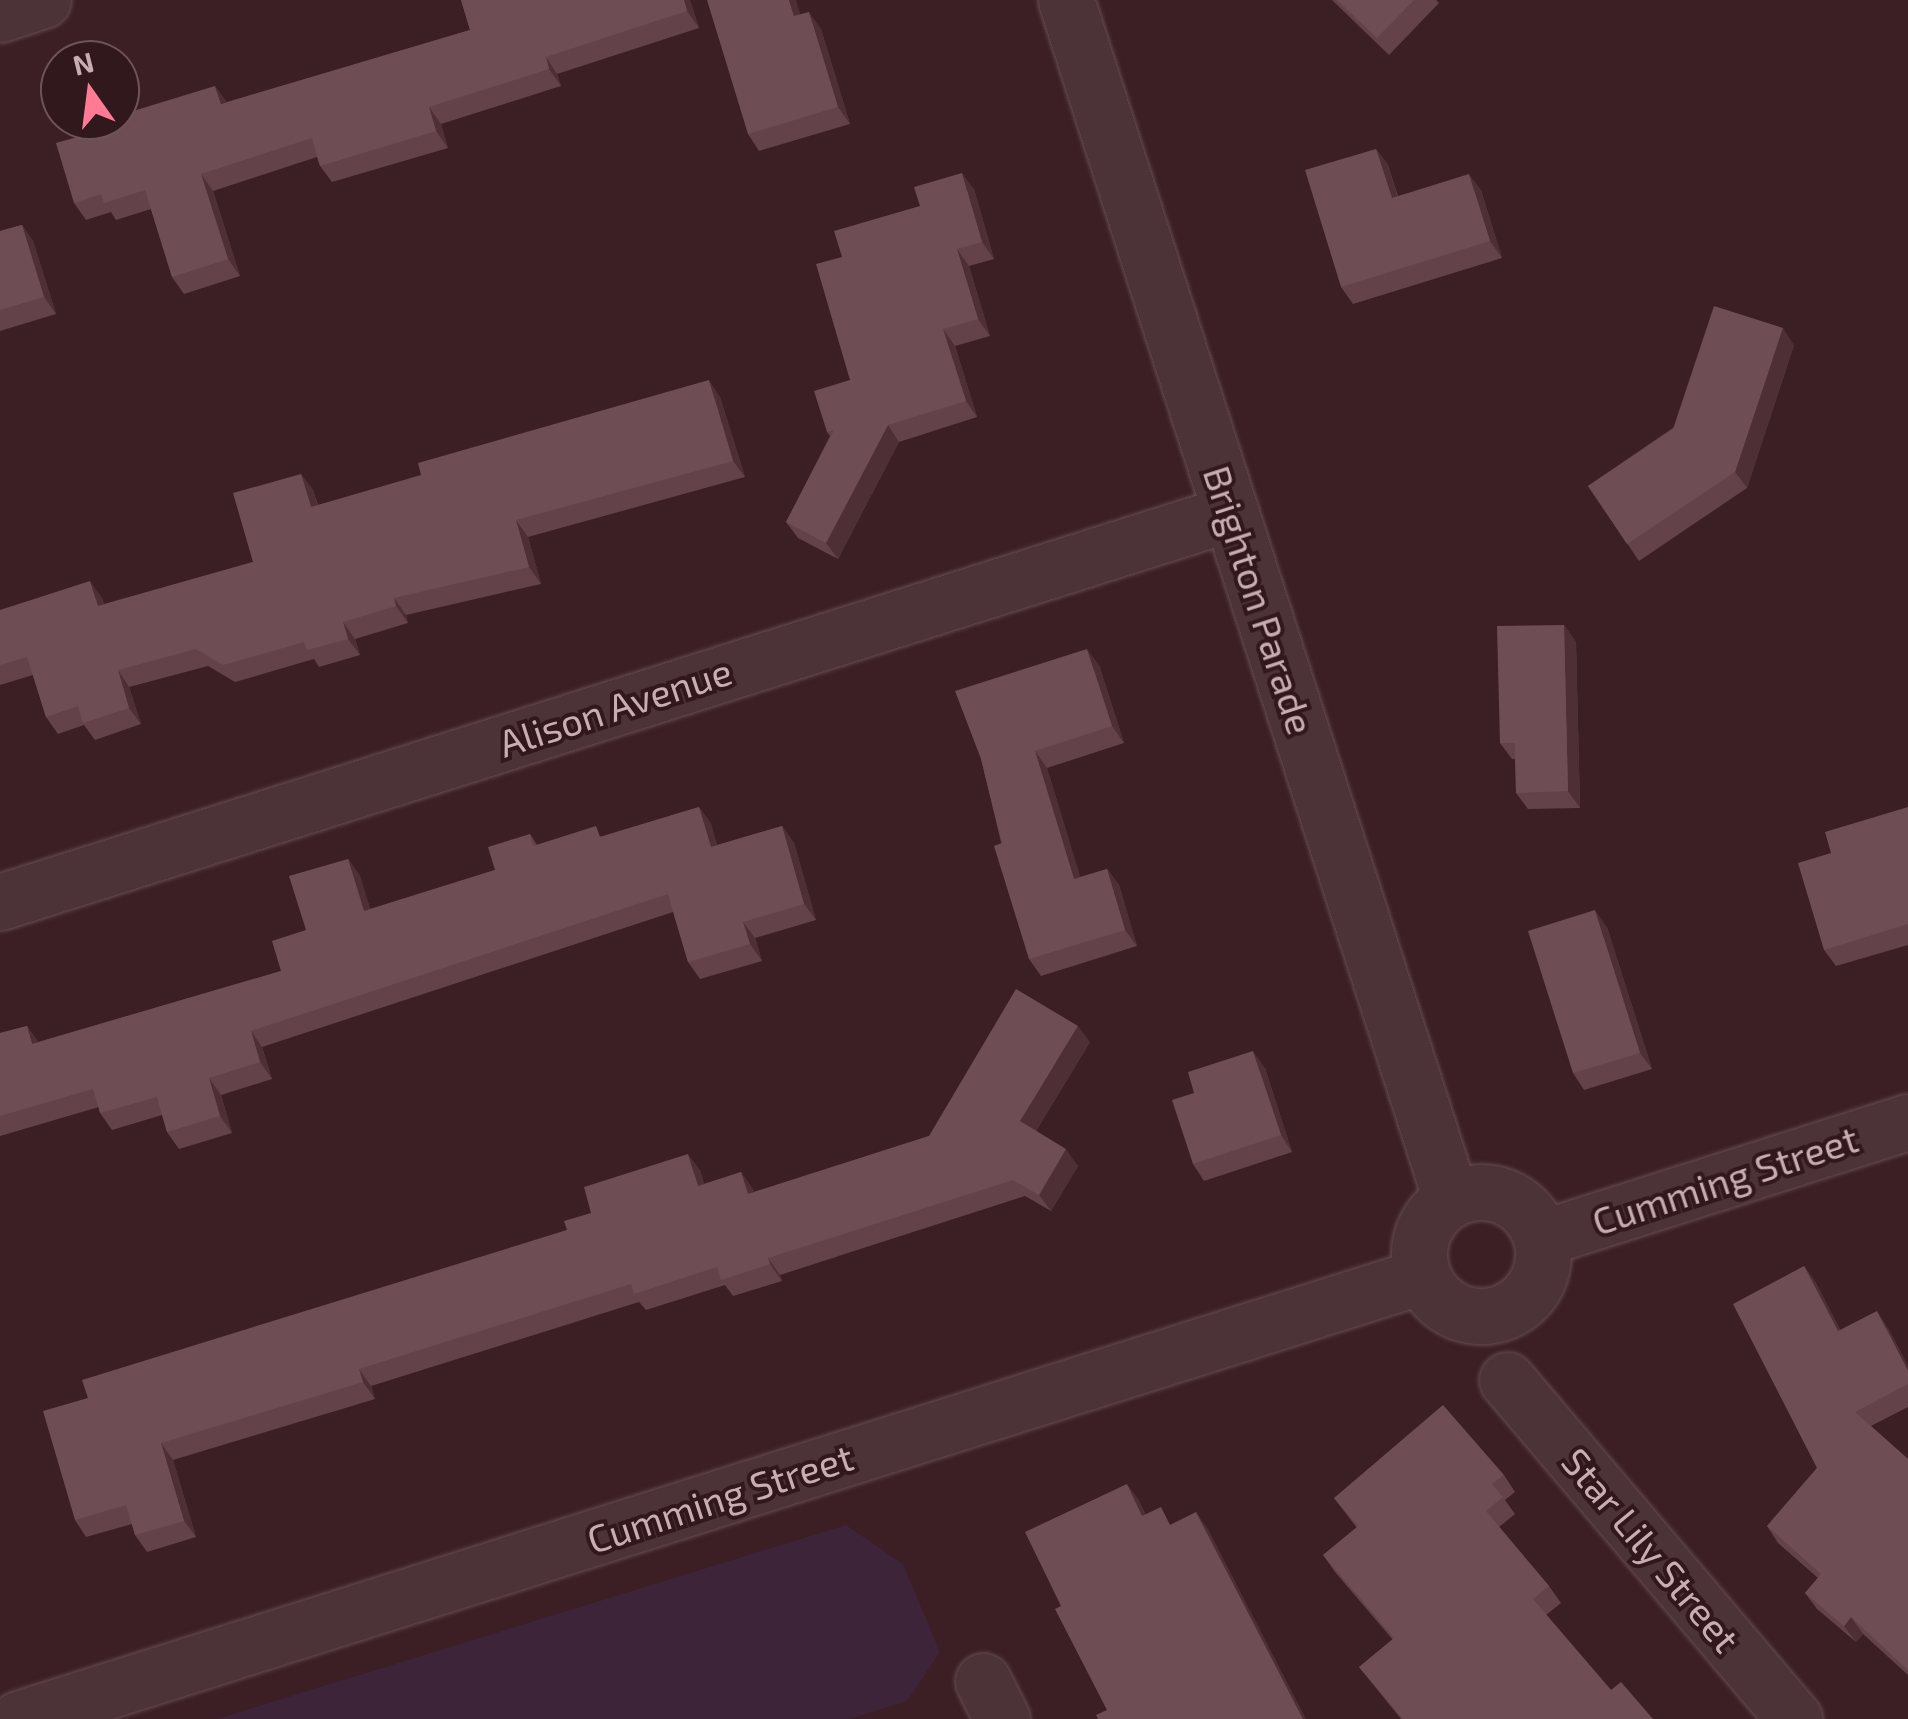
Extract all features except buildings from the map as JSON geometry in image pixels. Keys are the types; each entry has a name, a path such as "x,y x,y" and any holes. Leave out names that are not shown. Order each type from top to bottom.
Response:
{"street":[{"path":"0,14 44,0"},
{"name":"Brighton Parade","path":"1066,0 1451,1200"},
{"name":"Alison Avenue","path":"0,902 1231,513"},
{"name":"Cumming Street","path":"1542,1238 1908,1122"},
{"path":"1469,1193 1506,1196 1534,1220 1542,1238 1541,1274 1534,1290 1506,1312 1486,1318 1447,1308 1422,1276 1426,1224 1451,1200 1469,1193"},
{"name":"Cumming Street","path":"18,1719 1422,1276"},
{"name":"Star Lily Street","path":"1508,1380 1794,1719"}],"shaded area":[{"path":"846,1525 903,1564 940,1652 907,1701 850,1719 217,1719"}]}
